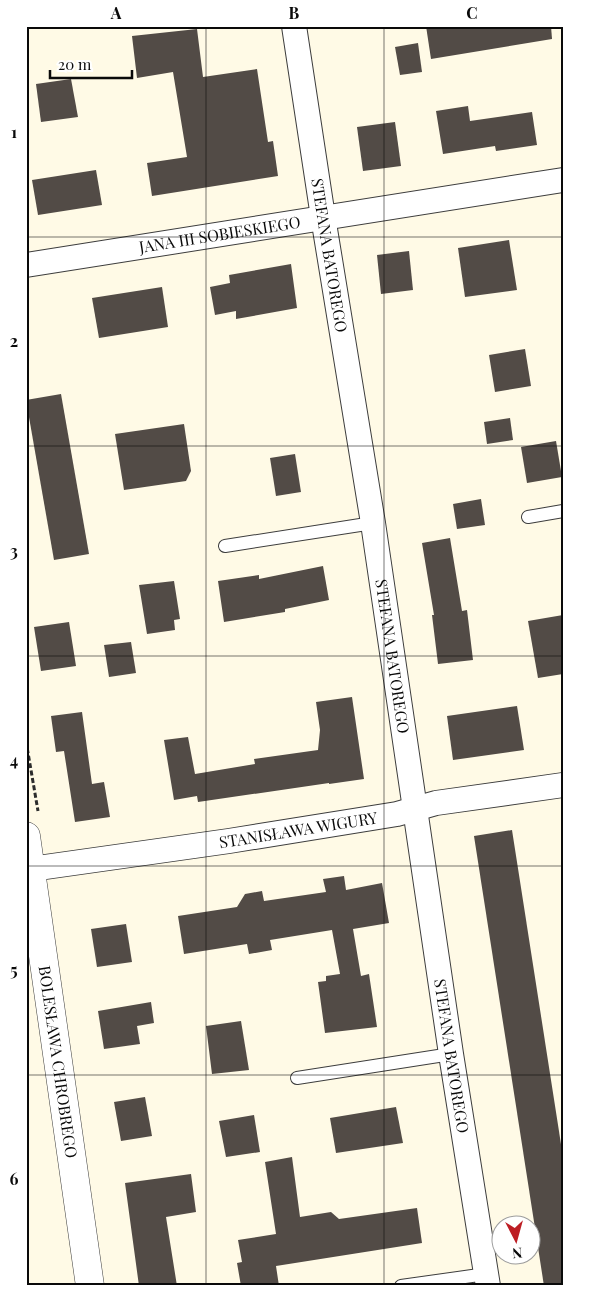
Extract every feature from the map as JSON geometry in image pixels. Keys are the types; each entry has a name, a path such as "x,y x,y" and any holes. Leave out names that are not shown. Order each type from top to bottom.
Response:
{"street":[{"name":"STEFANA BATOREGO","path":"294,26 322,217 373,523 450,1054 486,1280"},
{"name":"JANA III SOBIESKIEGO","path":"26,265 563,180"},
{"name":"STANISŁAWA WIGURY","path":"31,870 239,840 397,814 436,803 563,785"},
{"name":"BOLESŁAWA CHROBREGO","path":"26,836 90,1286"}],"lane":[{"path":"528,517 563,511"},
{"path":"225,546 373,523"},
{"path":"297,1078 450,1054"},
{"path":"401,1286 486,1280"}],"building":[{"path":"426,26 551,26 552,39 431,59"},
{"path":"197,29 203,77 257,69 268,142 273,141 278,176 152,196 147,163 187,157 173,72 137,78 132,36"},
{"path":"418,43 422,72 400,75 395,47"},
{"path":"71,79 78,117 41,122 36,84"},
{"path":"468,106 470,121 532,112 537,145 496,151 495,146 443,154 436,111"},
{"path":"395,122 401,166 363,171 357,127"},
{"path":"96,170 102,205 38,215 32,180"},
{"path":"509,240 517,290 465,297 458,248"},
{"path":"409,251 413,290 381,294 377,255"},
{"path":"291,264 297,308 236,319 236,311 215,315 210,287 230,283 229,275"},
{"path":"162,287 168,327 99,338 92,298"},
{"path":"525,349 531,386 495,392 489,355"},
{"path":"61,394 89,554 54,560 26,400"},
{"path":"510,418 513,440 487,444 484,422"},
{"path":"184,424 191,471 186,481 124,490 115,434"},
{"path":"556,441 562,477 527,483 521,447"},
{"path":"295,454 301,492 276,496 270,458"},
{"path":"481,499 485,525 457,529 453,504"},
{"path":"450,538 462,611 467,610 473,660 438,664 432,615 434,615 422,543"},
{"path":"323,566 329,600 285,609 285,612 224,622 218,581 259,575 259,579"},
{"path":"174,581 180,619 174,620 175,630 147,634 139,585"},
{"path":"563,615 563,674 538,678 528,621"},
{"path":"69,622 76,666 41,671 34,627"},
{"path":"131,642 136,673 109,677 104,645"},
{"path":"352,697 364,779 198,802 197,796 174,800 164,740 188,737 195,774 255,764 254,759 318,750 320,730 316,702"},
{"path":"517,706 524,750 453,760 447,716"},
{"path":"82,712 92,784 104,782 110,817 75,822 64,751 56,752 51,716"},
{"path":"512,830 563,1157 563,1286 544,1286 541,1264 542,1214 533,1214 474,836"},
{"path":"344,876 346,890 382,883 389,923 353,929 361,976 369,974 377,1027 325,1033 318,982 326,981 326,976 340,974 332,930 270,940 272,950 249,954 247,944 184,954 178,916 237,907 245,894 262,891 264,901 326,892 323,879"},
{"path":"126,924 132,962 97,967 91,929"},
{"path":"151,1002 154,1023 137,1026 140,1044 104,1049 98,1011"},
{"path":"241,1021 249,1070 212,1074 206,1026"},
{"path":"145,1097 152,1136 121,1141 114,1102"},
{"path":"396,1107 403,1143 336,1153 330,1118"},
{"path":"254,1115 260,1152 226,1157 219,1121"},
{"path":"292,1157 300,1217 331,1212 339,1219 417,1208 422,1243 276,1266 279,1286 241,1286 237,1263 242,1262 238,1240 276,1234 265,1162"},
{"path":"191,1174 196,1212 166,1217 177,1286 139,1286 125,1183"}]}
